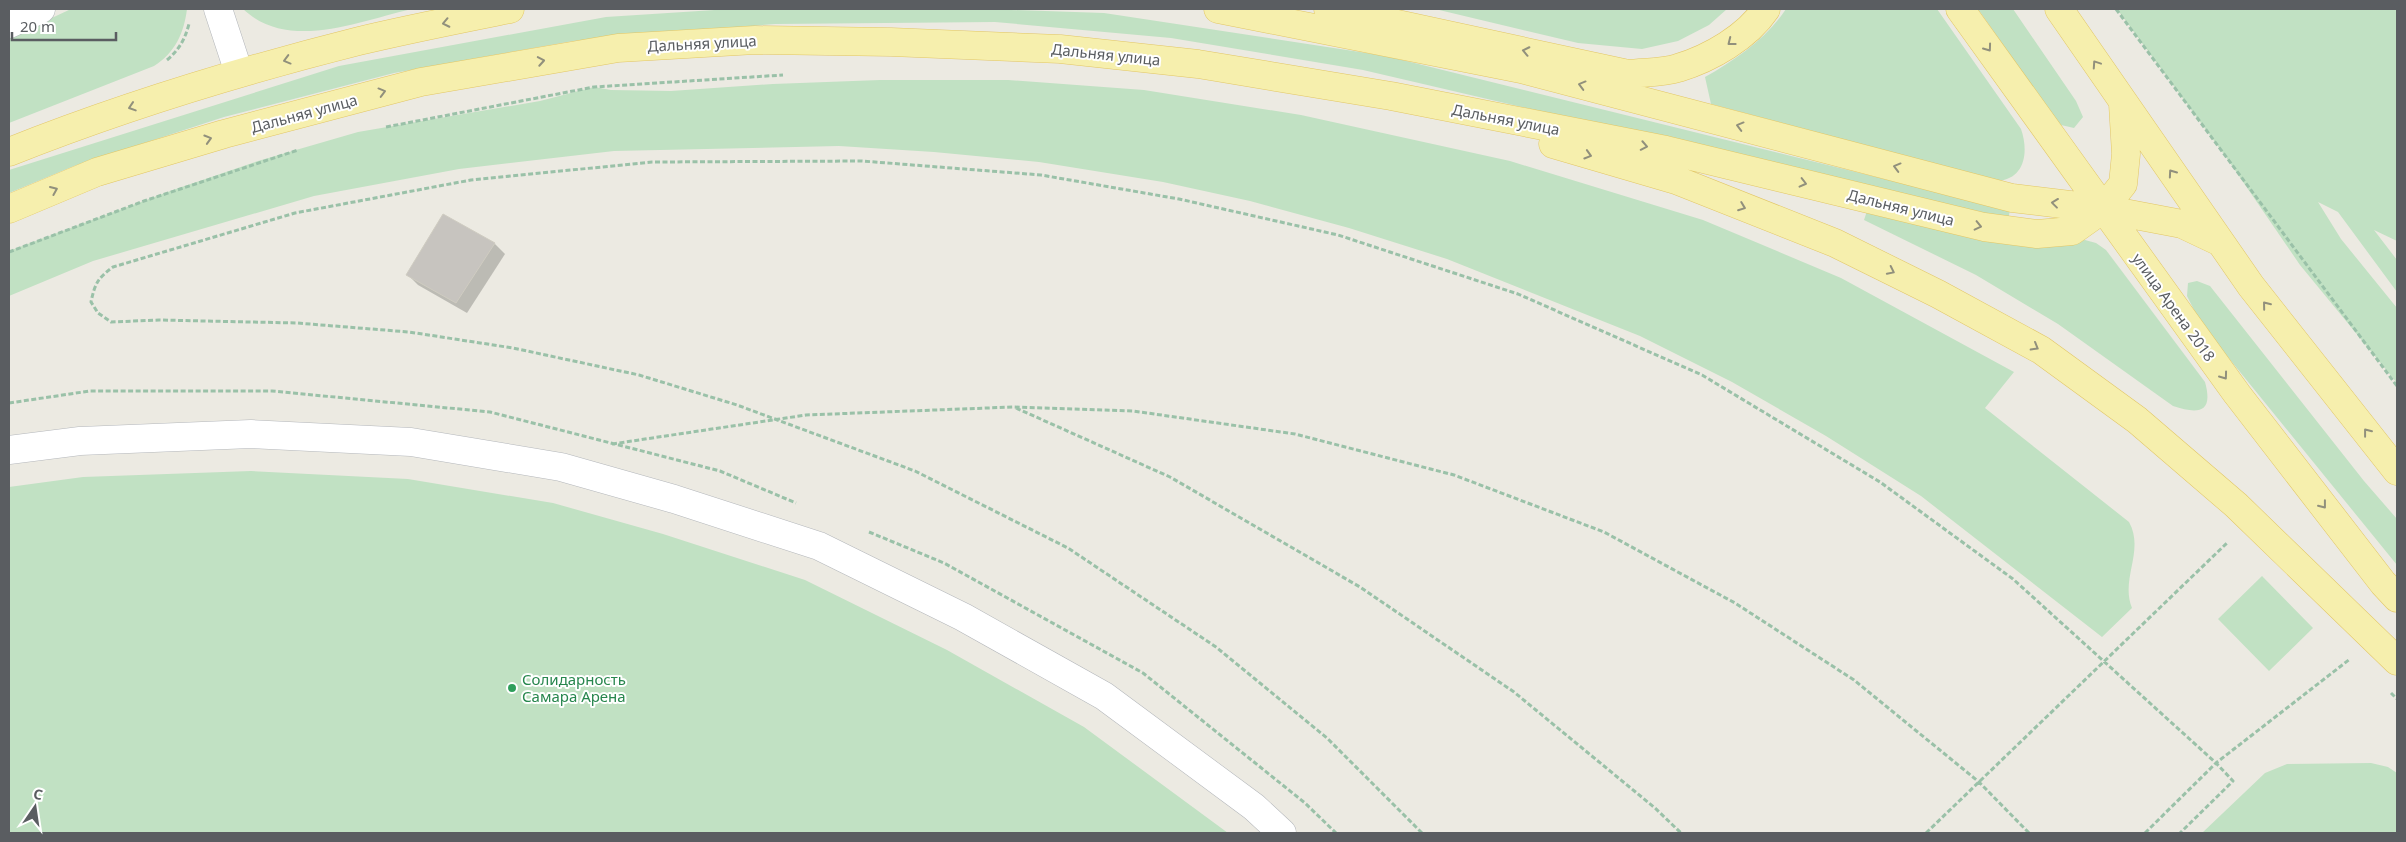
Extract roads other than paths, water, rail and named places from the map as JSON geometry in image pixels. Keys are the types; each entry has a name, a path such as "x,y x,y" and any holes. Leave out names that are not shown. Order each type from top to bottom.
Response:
{"main road":[{"path":"9,152 70,128 239,73 360,41 510,9"},
{"path":"1218,9 1521,69 2012,198 2103,209 2182,224 2220,242"},
{"path":"1328,9 1628,74 1677,69 1718,51 1758,21 1766,9"},
{"name":"улица Арена 2018","path":"1960,9 2237,394 2383,583 2397,598"},
{"path":"2059,9 2251,286 2397,471"},
{"name":"Дальняя улица","path":"9,209 97,172 243,129 420,82 618,48 755,40 891,42 1060,48 1198,64 1391,96 1666,150 1984,227 2037,234 2072,231 2103,209 2123,184 2126,154 2124,104"},
{"path":"1391,96 1676,180 1835,243 1938,294 2040,350 2137,420 2236,505 2397,661"}],"lane":[{"path":"9,24 41,9"},
{"path":"218,9 239,73"},
{"path":"9,450 80,441 251,434 411,442 561,467 674,499 820,546 963,617 1104,696 1254,807 1282,833"}],"place":[{"name":"Солидарность Самара Арена","path":"512,688"}]}
